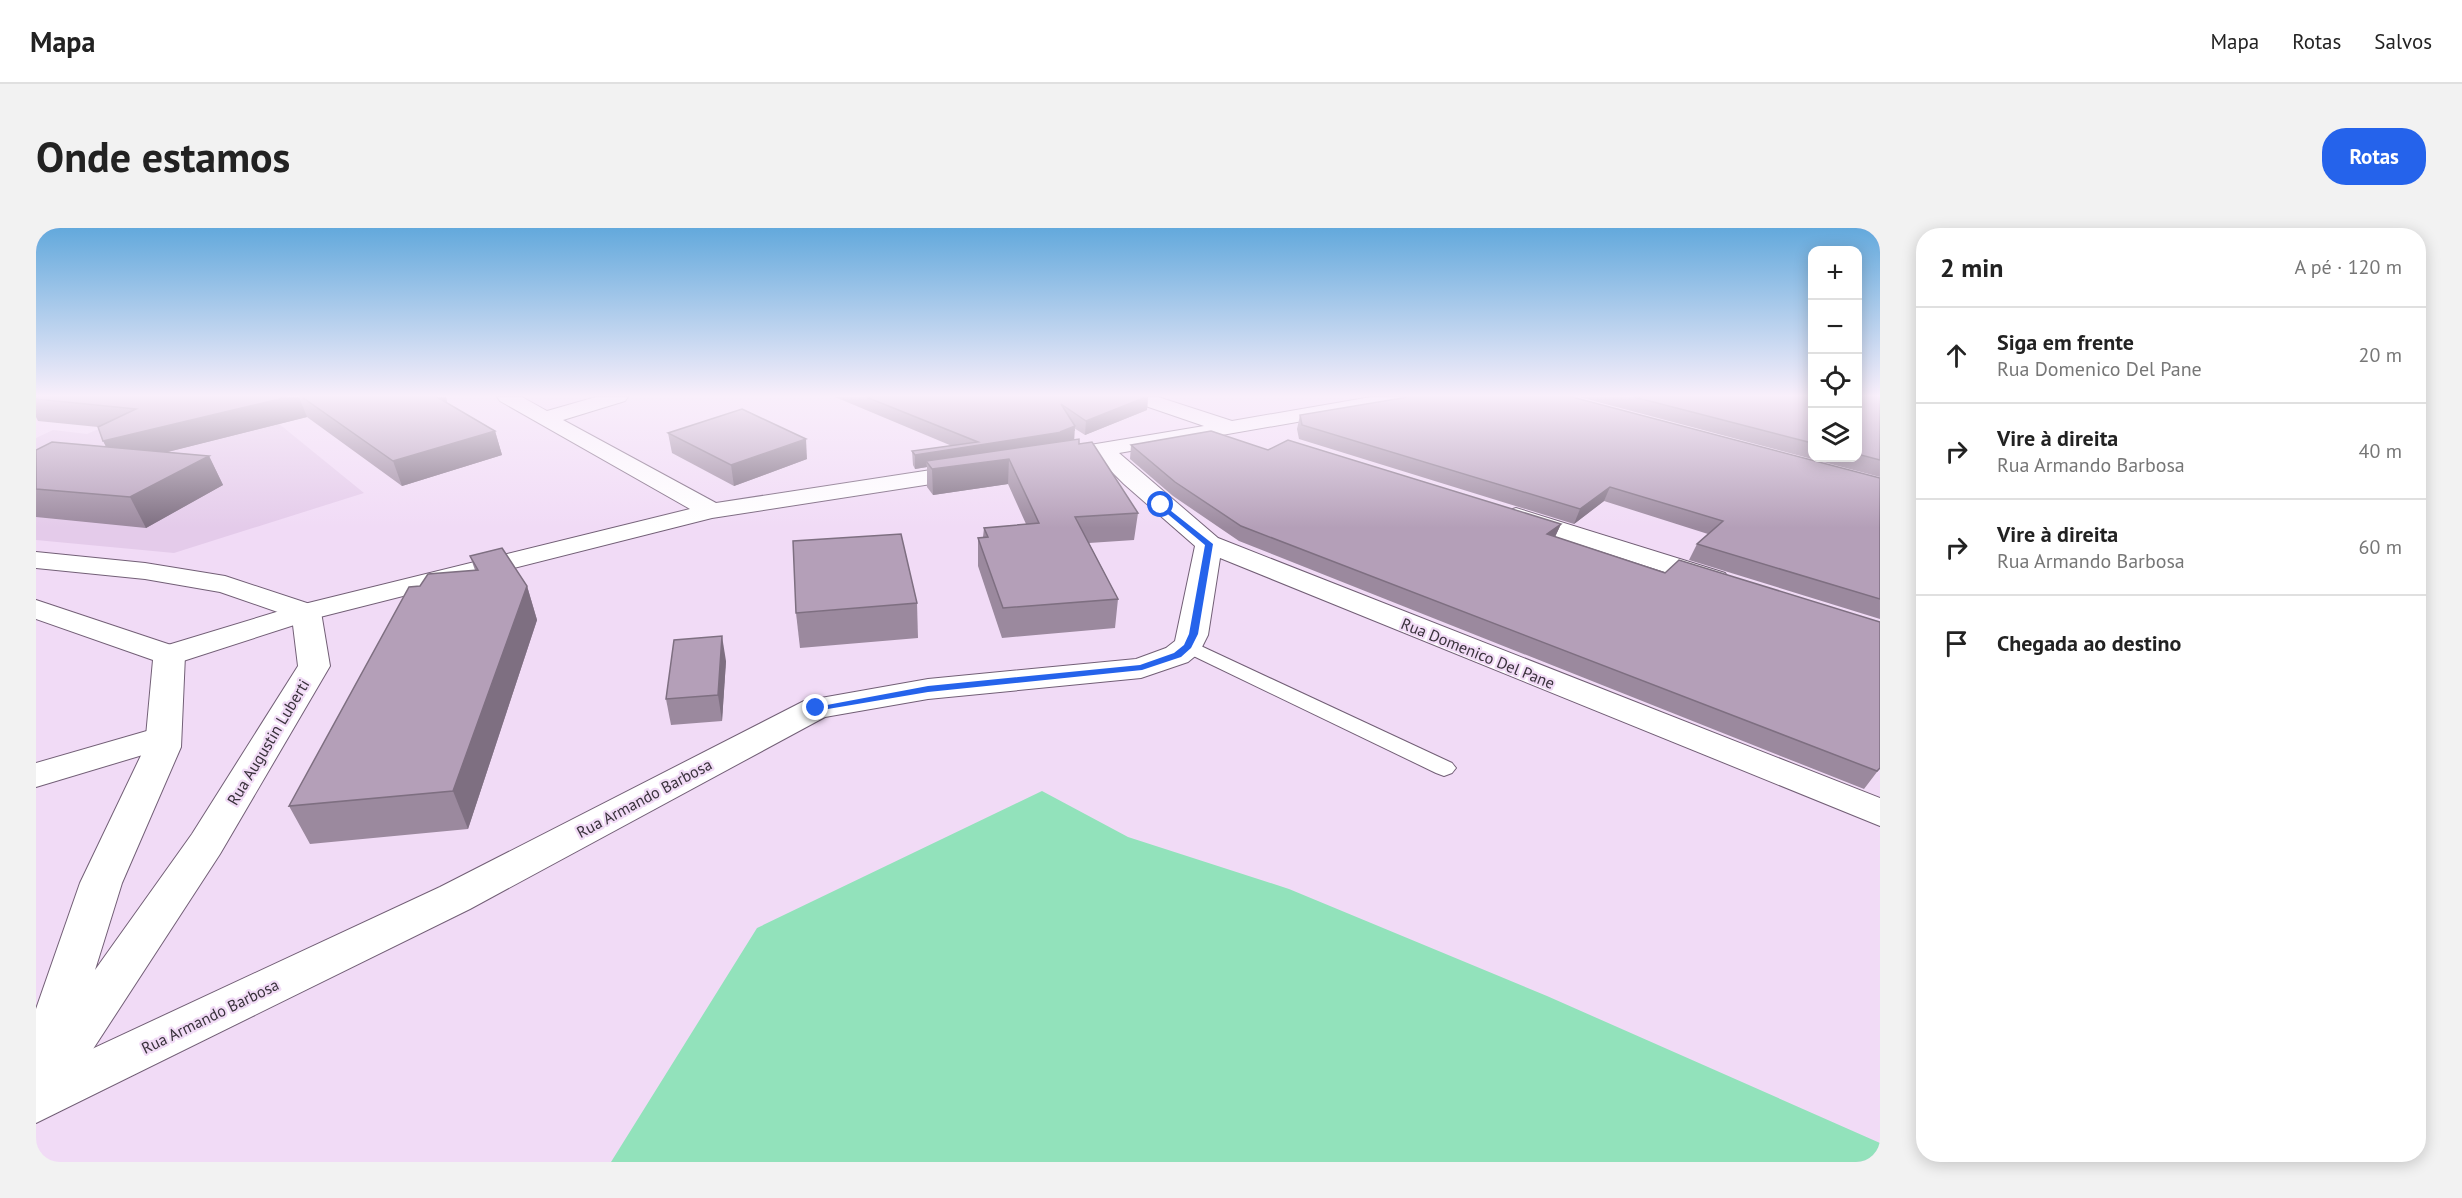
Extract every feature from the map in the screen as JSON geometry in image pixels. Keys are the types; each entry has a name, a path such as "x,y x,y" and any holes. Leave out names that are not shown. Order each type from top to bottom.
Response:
{"street":[{"path":"586,441 712,511"},
{"path":"1034,461 1159,441"},
{"path":"1278,441 1290,444"},
{"name":"Rua Domenico Del Pane","path":"1104,450 1139,486 1209,544 1880,813"},
{"path":"36,609 169,655 306,612 712,511 999,466"},
{"path":"1494,509 1732,584"},
{"path":"1188,646 1193,634 1209,544"},
{"path":"36,560 145,571 225,584 306,612"},
{"name":"Rua Augustin Luberti","path":"36,1092 206,844 314,666 306,612"},
{"name":"Rua Armando Barbosa","path":"36,1100 455,898 816,708 928,689 1142,668 1178,655 1188,646"},
{"path":"36,1080 101,883 164,747 169,655"},
{"path":"36,775 164,737"}],"lane":[{"path":"1188,646 1444,768"}],"shaded area":[{"path":"36,441 300,441 364,493 174,553 36,540"}],"green space":[{"path":"1042,791 1128,837 1289,889 1547,996 1880,1143 1880,1162 611,1162 757,928"}],"building":[{"path":"364,441 462,441 393,461"},
{"path":"683,441 801,441 731,465"},
{"path":"974,441 1007,441 915,455 912,451 978,442"},
{"path":"1068,441 1079,441 1079,444 1092,442 1138,513 1075,517 1118,599 1003,608 978,538 988,537 984,528 1039,523 1009,459 932,469 926,461"},
{"path":"1156,441 1240,441 1268,450 1290,441 1561,524 1547,534 1665,573 1679,560 1880,622 1880,768 1877,771 1241,526 1175,482 1131,445"},
{"path":"1354,441 1738,441 1808,459 1808,462 1819,462 1880,478 1880,599 1697,544 1723,521 1610,487 1580,509"},
{"path":"1862,441 1880,441 1880,460 1862,455"},
{"path":"52,442 209,456 130,497 36,489 36,450"},
{"path":"901,534 917,603 796,613 793,541"},
{"path":"502,548 527,586 453,791 289,806 409,587 420,586 428,574 478,570 470,556"},
{"path":"722,636 718,695 666,699 674,640"}],"route":[{"path":"816,708 928,689 1142,668 1178,655 1188,646 1193,634 1209,544 1161,505"}]}
